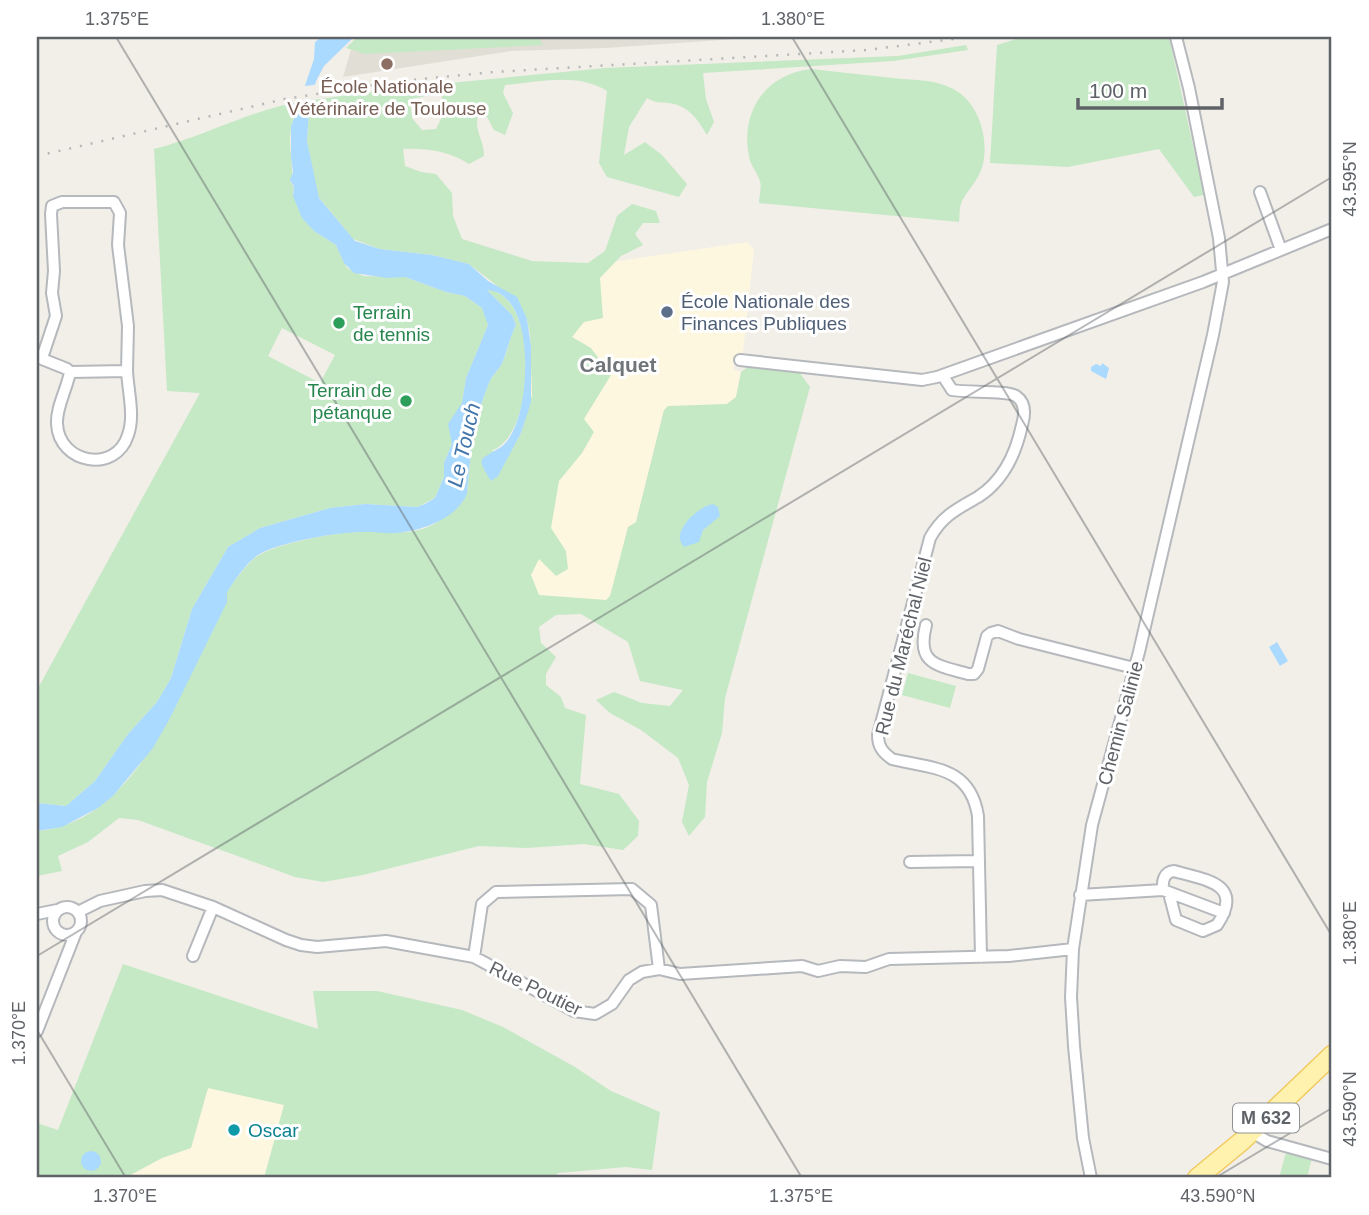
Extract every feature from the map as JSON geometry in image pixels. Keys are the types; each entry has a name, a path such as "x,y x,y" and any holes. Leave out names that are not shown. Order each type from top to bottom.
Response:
{"main road":[{"name":"M 632","path":"1197,1178 1252,1132 1332,1055"}],"street":[{"name":"Chemin Salinie","path":"1091,1178 1083,1138 1071,997 1073,949 1080,895 1092,825 1135,668 1221,297 1219,238 1176,37"},
{"path":"1261,192 1280,250"},
{"path":"71,372 57,417 58,435 68,450 86,460 114,454 121,448 129,433 131,415 127,371 128,326 118,245 120,213 114,202 109,201 62,202 52,206 52,293 56,316 39,358 71,372 127,371"},
{"path":"740,360 922,380 943,376 1222,274 1332,229"},
{"name":"Rue du Maréchal Niel","path":"943,376 952,390 1007,393 1016,397 1023,404 1024,419 1013,455 1001,475 979,496 951,511 930,538 878,734 878,743 892,759 952,774 964,783 975,798 978,816 981,957"},
{"path":"926,625 922,641 923,652 932,663 968,674 974,674 978,669 987,636 998,631 1135,668"},
{"path":"910,862 978,861"},
{"path":"1174,871 1219,885 1226,894 1224,913 1217,925 1203,932 1181,924 1173,916 1162,882 1165,875 1174,871"},
{"path":"474,957 482,904 496,892 632,889 651,905 659,969"},
{"name":"Rue Poutier","path":"37,914 64,906 72,907 78,912 100,901 162,890 213,907 301,945 317,947 386,941 474,957 575,1011 595,1014 612,1004 629,980 642,972 659,969 680,974 802,966 818,971 840,966 866,967 888,959 1009,957 1073,949"},
{"path":"1080,895 1166,891 1224,913"},
{"path":"193,956 213,907"},
{"path":"57,910 53,916 56,930 69,935 76,932"},
{"path":"37,1031 81,919 78,912"},
{"path":"1252,1132 1266,1141 1332,1159"}],"shaded area":[{"name":"École Nationale Vétérinaire de Toulouse","path":"369,37 765,37 606,48 511,51 343,77 351,50"},
{"path":"747,242 754,249 743,355 736,355 733,370 741,372 736,397 725,405 664,410 636,522 610,596 606,600 528,595 531,274"},
{"name":"Oscar","path":"208,1087 284,1105 264,1178 125,1178 162,1158 191,1148"}],"green space":[{"path":"357,37 538,37 543,45 365,54 346,48"},
{"path":"1023,37 1169,37 1204,195 1194,197 1159,149 1068,167 990,163 997,45"},
{"path":"966,45 968,50 893,61 703,73 706,99 714,122 707,135 694,116 685,109 647,98 629,127 624,155 645,142 662,155 687,184 679,197 607,177 599,163 607,91 584,82 558,80 505,85 503,93 513,113 505,135 494,130 487,117 478,116 477,127 484,156 469,164 437,151 403,149 405,166 436,174 452,193 453,216 462,239 532,261 588,263 605,251 617,216 632,204 656,211 660,223 643,223 635,234 643,245 621,256 600,278 603,318 584,322 572,337 591,348 611,375 584,419 594,432 582,453 559,481 551,528 566,551 568,569 556,576 539,559 531,575 539,595 606,600 610,596 628,527 636,522 664,410 668,406 727,404 736,397 741,372 749,366 799,372 810,387 725,698 722,733 707,782 705,817 689,836 682,822 689,785 678,758 641,730 610,713 596,700 614,692 642,703 670,706 683,690 640,681 628,642 581,614 556,615 539,627 541,643 556,657 546,674 546,685 561,697 565,708 586,715 580,784 619,794 639,821 638,836 623,850 584,844 527,848 479,846 363,875 323,882 295,877 138,820 119,818 88,842 58,856 62,871 37,876 37,831 64,825 89,814 111,797 130,777 162,730 220,615 228,590 252,560 278,547 323,536 363,531 418,530 436,523 467,494 476,423 490,380 503,361 516,325 512,315 487,290 504,297 516,314 524,338 526,366 524,394 517,420 506,440 491,451 510,452 521,433 532,395 527,319 495,284 469,264 432,255 380,249 353,239 317,195 307,141 309,111 313,100 398,88 605,68 898,56","holes":["442,93 442,117 436,129 422,130 412,118 410,99"]},
{"path":"811,69 931,82 949,87 967,100 983,130 984,153 979,175 961,203 959,222 759,203 761,183 750,159 747,140 753,110 769,87 781,78"},
{"path":"298,102 292,122 290,147 291,183 301,214 314,231 336,245 347,268 363,276 405,277 465,296 482,308 486,315 488,325 466,378 452,444 444,463 444,477 435,498 417,507 365,504 330,508 260,528 228,547 192,609 171,678 157,702 128,734 95,781 66,806 37,803 37,690 200,393 167,391 154,149","holes":["282,328 335,355 320,383 268,356"]},
{"path":"908,673 956,686 950,708 902,695"},
{"path":"123,964 318,1029 313,991 377,991 462,1010 503,1027 575,1067 611,1091 660,1112 652,1170 626,1167 558,1173 555,1178 264,1178 284,1105 208,1088 191,1148 162,1158 125,1178 37,1178 37,1123 58,1130"},
{"path":"1286,1152 1312,1158 1307,1178 1279,1178"}],"water":[{"name":"Le Touch","path":"322,37 354,37 324,66 316,81 309,111 307,141 319,198 355,241 380,249 432,255 469,264 488,281 517,297 527,319 531,347 531,402 521,433 498,476 491,481 482,460 504,445 513,430 524,391 525,369 521,326 514,308 503,295 487,290 512,315 516,325 503,361 490,380 484,396 471,451 467,494 462,503 446,517 416,530 395,533 352,532 324,536 267,550 254,558 227,592 227,602 153,748 113,796 98,808 62,827 37,831 37,803 66,806 95,781 128,734 157,702 171,678 192,609 228,547 260,528 330,508 365,504 417,507 435,498 444,477 444,463 452,444 448,424 462,403 466,378 488,325 482,308 465,296 405,277 387,278 354,273 344,263 336,245 314,231 302,218 290,180 293,172 291,127 314,59 315,42"},
{"path":"1102,363 1109,368 1106,379 1091,371 1091,367 1096,364 1101,366"},
{"path":"713,504 718,507 720,516 703,530 699,542 684,547 680,537 684,526 698,512"},
{"path":"1277,642 1288,661 1280,666 1269,647"},
{"path":"91,1151 98,1154 101,1161 98,1168 91,1171 84,1168 81,1161 84,1154"}],"pier":[{"path":"319,84 316,99 295,103 299,87"}],"railway":[{"path":"37,156 285,99 400,81 494,72 867,50 969,37"}],"place":[{"name":"École Nationale Vétérinaire de Toulouse","path":"387,64"},
{"name":"École Nationale des Finances Publiques","path":"667,312"},
{"name":"Terrain de tennis","path":"339,323"},
{"name":"Terrain de pétanque","path":"406,401"},
{"name":"Oscar","path":"234,1130"}],"district":[{"name":"Calquet","path":"618,365"}]}
